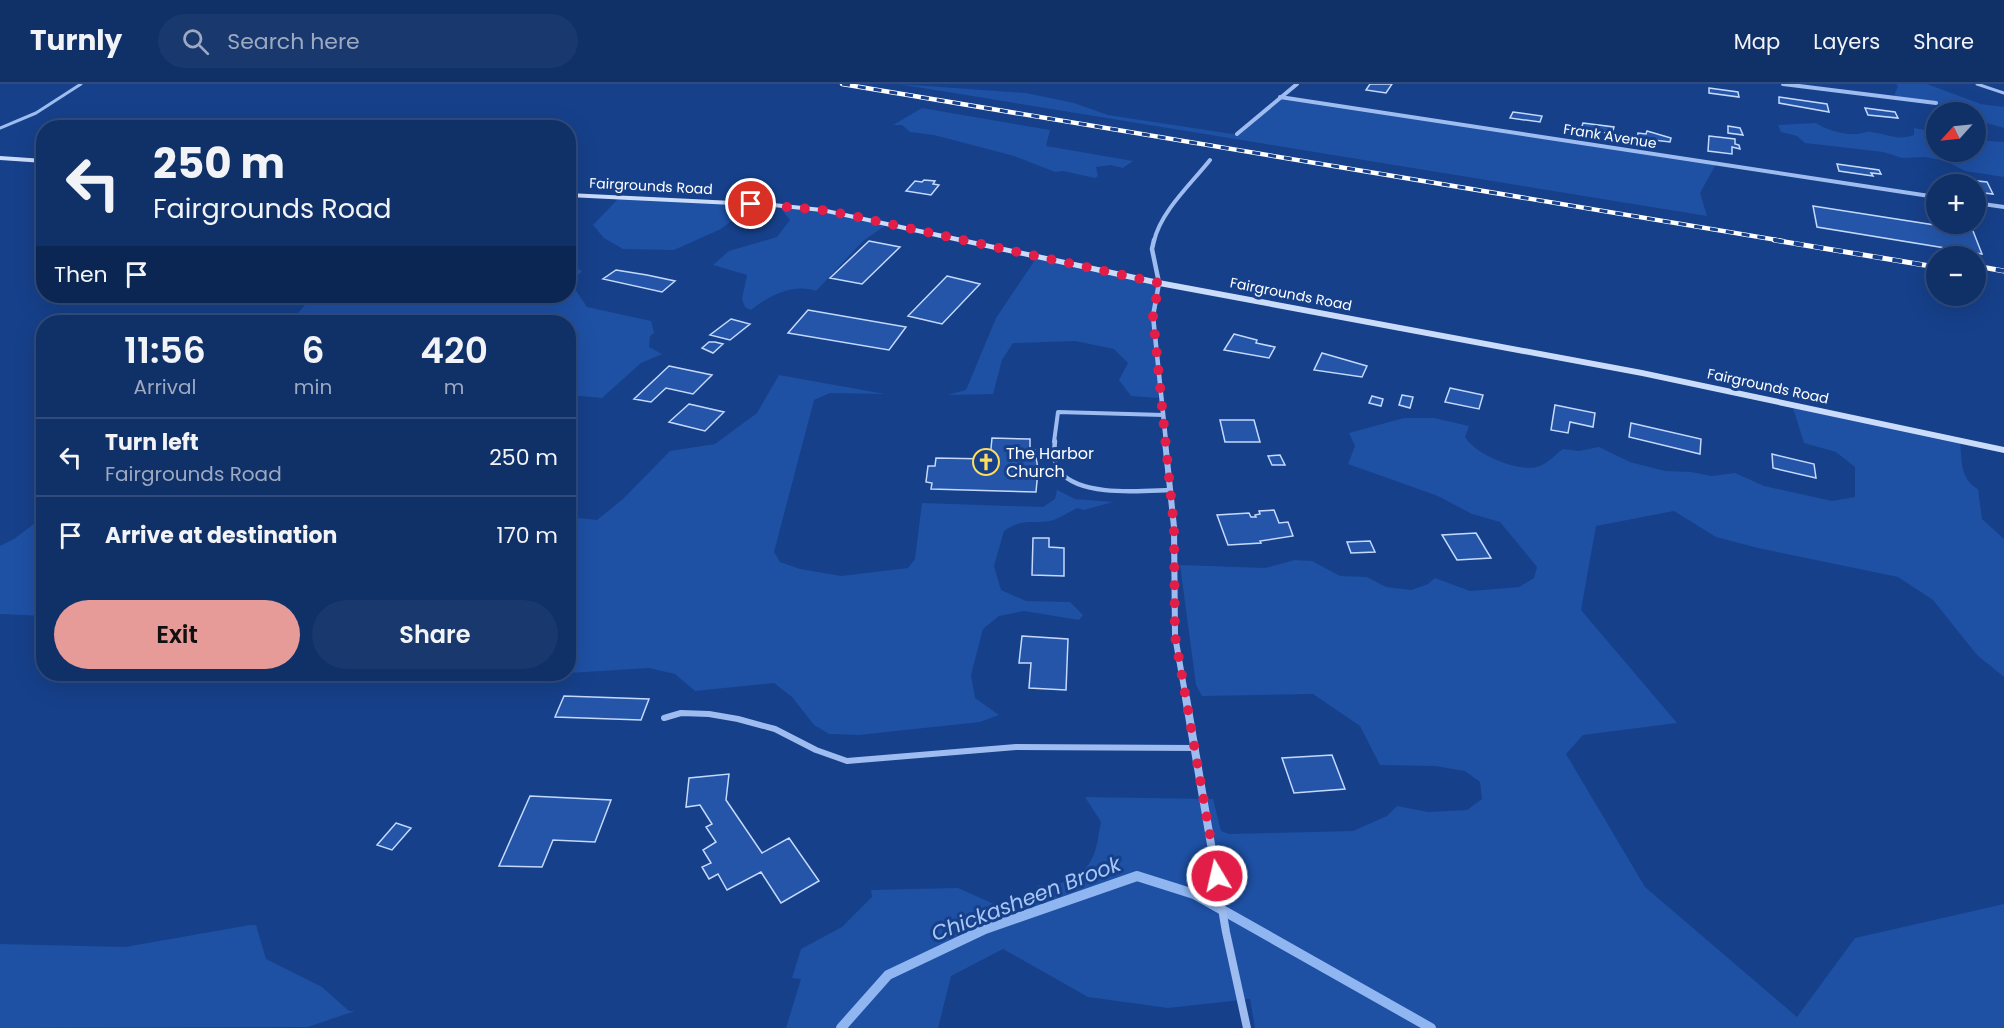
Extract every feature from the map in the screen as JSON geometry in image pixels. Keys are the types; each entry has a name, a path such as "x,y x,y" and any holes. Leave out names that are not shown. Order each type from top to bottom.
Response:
{"street":[{"path":"1237,134 1297,84"},
{"path":"1784,84 1928,102"},
{"name":"Frank Avenue","path":"1280,97 1926,195"},
{"path":"0,158 36,160"},
{"path":"1210,160 1176,200 1156,232 1152,249 1159,283 1153,316 1174,527 1175,636 1226,932 1247,1028"},
{"name":"Fairgrounds Road","path":"576,195 773,205 822,210 1159,283 1642,373 2004,450"},
{"path":"1986,204 2004,207"}],"lane":[{"path":"0,128 36,113 81,84"},
{"path":"1977,84 2004,93"},
{"path":"1163,415 1058,412 1054,458 1057,471 1076,484 1092,488 1170,490"},
{"path":"664,718 681,714 709,714 738,719 775,729 816,750 847,761 1016,747 1196,748"}],"shaded area":[{"path":"898,84 1026,93 1074,103 1108,115 1239,135 1280,98 1716,164 1700,193 1707,216"},
{"path":"1896,84 1927,84 1976,102 1926,102 1894,96 1898,86"},
{"path":"1986,105 2004,107 2004,128 1986,123"},
{"path":"922,108 1050,130 1046,146 1133,161 1123,168 1111,165 1096,167 1098,176 1095,178 1063,171 1055,172 1014,156 934,135 910,132 902,125 893,125"},
{"path":"1816,123 1841,133 1869,132 1903,137 1914,135 1914,128 1926,130 1926,157 1902,158 1883,152 1805,143 1797,136 1781,132 1778,125"},
{"path":"1986,141 2004,142 2004,177 1965,171 1948,162 1986,162"},
{"path":"618,199 752,205 721,229 674,250 623,249 604,238 593,225"},
{"path":"779,206 844,214 886,225 863,241 816,291 798,289 781,292 751,310 745,307 742,299 747,275 713,265 729,251 777,237 790,220"},
{"path":"1037,257 1158,284 1151,317 1160,392 1158,398 1131,396 1119,380 1128,363 1114,349 1075,341 1013,343 1002,360 993,394 948,395 966,390 996,318"},
{"path":"576,268 582,271 576,278"},
{"path":"576,290 587,307 651,321 654,333 650,336 649,347 662,354 641,363 602,398 576,396 576,315 297,315 306,303 576,303"},
{"path":"779,375 885,394 830,393 814,400 774,552 780,562 800,569 841,576 908,568 915,559 922,503 1043,507 1055,499 1057,490 1075,499 1113,502 1084,510 1077,508 1053,520 1022,523 1004,531 994,566 1001,590 1026,601 1070,602 1083,615 1079,620 1024,611 999,616 983,629 971,675 975,698 999,715 980,722 859,735 829,734 814,725 792,697 774,683 695,691 675,674 649,668 576,673 576,518 597,520 623,499 670,451 715,444 757,413"},
{"path":"1793,408 1960,442 1963,469 1968,480 1978,489 1982,519 2004,539 2004,677 1977,655 1933,600 1898,577 1716,537 1674,511 1596,526 1581,610 1677,723 1583,735 1566,754 1645,887 1797,1017 1855,938 2004,904 2004,1028 1255,1028 1250,999 1168,1008 1088,997 1003,949 951,976 938,1028 786,1028 801,979 792,978 801,949 842,927 872,897 871,890 958,888 1023,917 1038,885 1065,882 1080,873 1092,859 1101,822 1085,797 1213,799 1221,831 1229,834 1353,831 1387,816 1397,806 1428,812 1467,810 1482,799 1480,782 1465,771 1435,766 1380,765 1360,726 1313,694 1202,696 1196,685 1180,565 1265,568 1295,560 1312,561 1340,576 1367,577 1386,587 1411,590 1428,584 1435,578 1470,591 1519,587 1534,578 1537,567 1500,522 1472,514 1438,496 1348,464 1355,446 1349,433 1404,418 1434,418 1469,426 1465,437 1470,443 1488,456 1510,465 1531,468 1549,461 1563,449 1579,451 1599,447 1630,462 1665,471 1712,476 1735,473 1764,486 1832,501 1855,497 1855,467 1836,452 1804,443"},
{"path":"36,522 36,616 0,614 0,546 14,539"},
{"path":"256,925 266,959 322,987 349,1011 355,1011 308,1027 0,1028 0,944 125,947"}],"building":[{"path":"1370,84 1392,84 1386,93 1366,90"},
{"path":"1709,88 1738,92 1739,97 1709,93"},
{"path":"1779,97 1827,104 1829,112 1779,103"},
{"path":"1865,108 1895,112 1898,118 1868,115"},
{"path":"1513,112 1542,116 1540,122 1510,118"},
{"path":"1583,123 1614,127 1612,134 1581,129"},
{"path":"1728,126 1740,128 1743,135 1728,133"},
{"path":"1647,131 1671,138 1670,142 1637,138 1638,133 1646,134"},
{"path":"1709,136 1735,139 1735,144 1739,145 1740,149 1732,147 1732,154 1708,151"},
{"path":"1837,164 1879,170 1881,174 1871,173 1873,176 1839,171"},
{"path":"915,181 935,181 933,184 939,185 931,195 906,191"},
{"path":"1986,182 1987,182 1993,194 1986,193"},
{"path":"1813,206 1926,224 1926,234 1974,234 1979,246 1933,246 1817,227"},
{"path":"869,241 900,247 862,284 830,278"},
{"path":"616,270 675,281 662,292 603,279"},
{"path":"947,276 980,284 942,324 908,316"},
{"path":"808,310 906,327 889,350 788,333"},
{"path":"731,319 750,324 730,340 710,335"},
{"path":"1234,334 1257,340 1256,343 1275,347 1269,358 1224,350"},
{"path":"709,342 723,344 713,353 702,348"},
{"path":"1322,353 1367,366 1362,377 1314,370"},
{"path":"669,366 712,375 693,394 666,388 651,402 634,399"},
{"path":"1450,388 1483,395 1479,409 1445,402"},
{"path":"1402,395 1413,397 1410,408 1399,405"},
{"path":"1372,396 1383,399 1381,406 1369,403"},
{"path":"689,404 724,412 705,431 669,422"},
{"path":"1555,405 1595,413 1593,427 1570,422 1568,433 1551,430"},
{"path":"1220,420 1254,420 1260,442 1225,442"},
{"path":"1631,423 1701,439 1700,454 1629,437"},
{"name":"The Harbor Church","path":"992,438 1030,439 1030,450 1035,450 1038,470 1036,492 931,489 932,483 926,482 928,466 935,466 936,458 990,459"},
{"path":"1772,454 1814,464 1816,478 1773,468"},
{"path":"1280,455 1285,465 1272,465 1268,456"},
{"path":"1274,510 1279,523 1288,522 1293,536 1260,541 1261,543 1228,545 1217,515 1249,513 1251,517 1256,517 1255,515 1260,514 1259,511"},
{"path":"1476,533 1491,558 1457,560 1442,535"},
{"path":"1033,538 1049,538 1049,547 1064,548 1064,576 1032,575"},
{"path":"1370,541 1375,552 1351,553 1347,542"},
{"path":"1022,636 1068,639 1066,690 1029,688 1031,663 1019,663"},
{"path":"564,696 649,699 641,720 555,717"},
{"path":"1332,755 1345,789 1294,793 1282,758"},
{"path":"729,774 726,800 762,853 789,838 819,881 781,903 761,872 727,890 718,874 709,879 702,867 711,863 703,850 716,842 706,827 712,824 700,805 686,807 689,778"},
{"path":"530,796 611,800 595,842 553,840 542,867 499,866"},
{"path":"396,823 411,828 392,850 377,845"}],"waterway":[{"name":"Chickasheen Brook","path":"841,1028 888,975 985,929 1137,876 1194,894 1431,1028"}],"railway":[{"path":"842,84 1783,241"},
{"path":"1774,240 1926,265"},
{"path":"1986,268 2004,271"}],"place":[{"name":"The Harbor Church","path":"986,462"}],"route":[{"path":"751,204 822,210 853,216 1159,283 1153,316 1174,527 1175,636 1217,876"}]}
